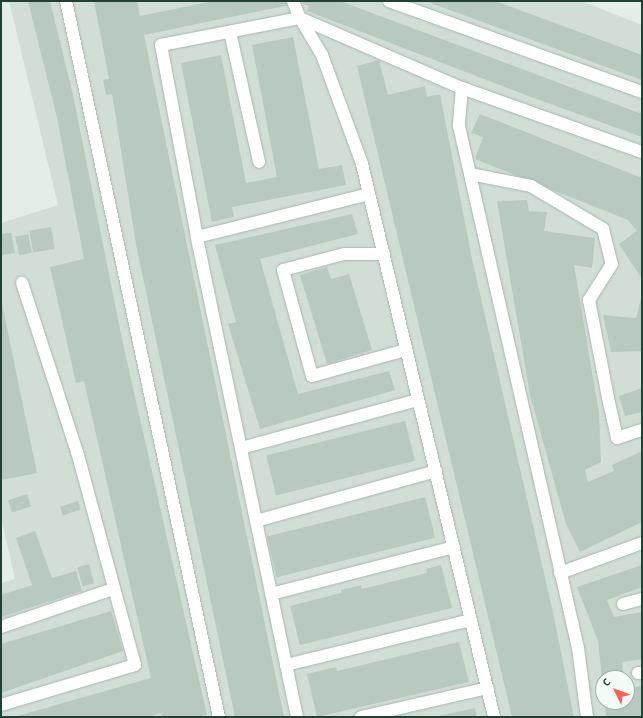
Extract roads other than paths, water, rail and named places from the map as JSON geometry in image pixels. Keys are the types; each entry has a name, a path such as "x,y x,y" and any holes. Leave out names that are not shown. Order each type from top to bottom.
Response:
{"lane":[{"path":"66,1 219,717"},
{"path":"293,1 300,18 322,55 362,164 494,717"},
{"path":"389,1 642,92"},
{"path":"297,717 197,237 161,45 300,18 462,88 642,152"},
{"path":"230,32 259,162"},
{"path":"462,88 459,126 578,648 587,717"},
{"path":"470,174 531,186 603,229 612,264 589,300 606,391 617,438 642,430"},
{"path":"197,237 369,194"},
{"path":"384,254 344,254 283,270 312,376 406,350"},
{"path":"1,705 135,665 113,589 77,452 22,283"},
{"path":"241,448 418,400"},
{"path":"256,520 436,471"},
{"path":"560,573 642,543"},
{"path":"271,594 454,547"},
{"path":"1,626 113,589"},
{"path":"623,604 642,599"},
{"path":"286,665 471,620"},
{"path":"361,717 488,688"}]}
